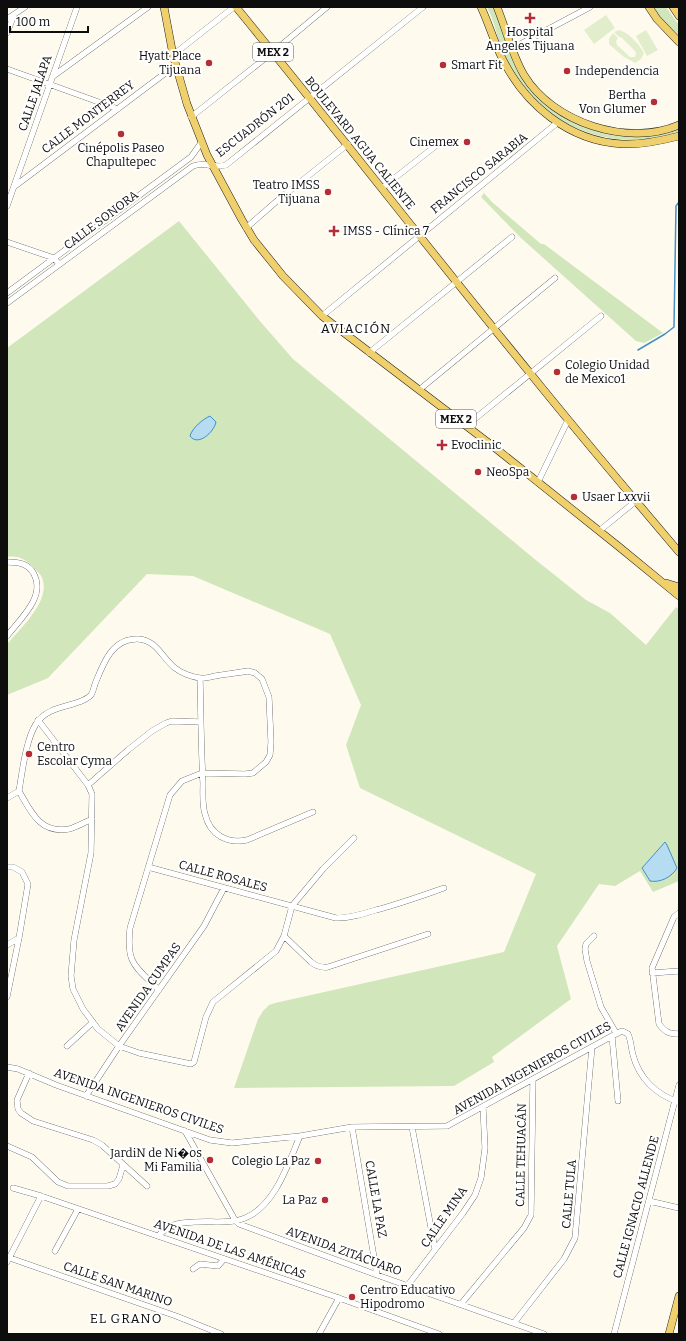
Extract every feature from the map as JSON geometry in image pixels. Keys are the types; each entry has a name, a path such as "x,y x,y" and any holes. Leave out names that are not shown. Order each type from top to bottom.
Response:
{"main road":[{"name":"MEX 2","path":"164,7 173,55 191,117 201,143 212,167 246,228 283,276 322,316 538,482 679,596"},
{"name":"BOULEVARD AGUA CALIENTE","path":"235,7 348,144 568,420 679,552"},
{"path":"482,7 501,57 521,90 535,106 558,123 585,136 605,142 622,144 646,143 679,136"},
{"path":"497,7 524,75 535,90 549,103 566,114 586,124 601,129 632,133 658,131 679,125"},
{"path":"649,7 657,19 679,42"},
{"path":"673,7 679,16"},
{"path":"660,581 679,588"},
{"path":"669,1334 679,1296"}],"street":[{"path":"7,19 25,7"},
{"name":"CALLE JALAPA","path":"8,206 77,7"},
{"path":"52,77 148,7"},
{"path":"173,55 235,7"},
{"path":"191,117 273,52 326,7"},
{"name":"ESCUADRÓN 201","path":"212,167 219,167 226,164 423,7"},
{"path":"513,48 590,7"},
{"path":"7,33 14,15"},
{"name":"CALLE MONTERREY","path":"14,186 176,65"},
{"path":"7,69 118,109"},
{"name":"FRANCISCO SARABIA","path":"322,316 558,123"},
{"name":"CALLE SONORA","path":"7,293 191,157 201,143"},
{"path":"246,228 278,200 348,144"},
{"path":"382,188 438,144"},
{"name":"CALLE SONORA","path":"7,303 193,166 204,163 212,167"},
{"path":"369,353 512,237"},
{"path":"7,242 54,258 59,264"},
{"path":"419,390 555,278"},
{"path":"466,426 601,316"},
{"path":"538,482 568,420"},
{"path":"599,531 636,501"},
{"path":"7,562 22,563 31,570 37,582 38,589 32,603 7,636"},
{"path":"92,819 70,828 58,830 50,828 37,820 19,791 30,738 38,720 43,715 54,709 84,700 91,694 106,658 111,650 129,640 138,639 146,641 158,649 174,668 181,673 200,678 248,671 255,673 262,679 269,697 271,742 270,755 266,762 253,773 202,773 182,781 170,795 130,928 128,945 130,957 135,966 159,990"},
{"path":"200,678 204,814 214,831 221,837 230,841 238,842 247,840 313,812"},
{"path":"38,720 88,785 92,794 91,853 74,940 71,976 73,989 83,1009 98,1028 119,1046 138,1053 191,1064 194,1062 210,1007 217,998 270,957 280,946 292,906 323,869 354,838"},
{"path":"88,785 128,750 166,723 201,722"},
{"path":"7,798 19,791"},
{"path":"7,867 13,867 22,872 28,884 7,997"},
{"name":"CALLE ROSALES","path":"148,867 327,916 345,918 394,905 444,888"},
{"name":"AVENIDA CUMPAS","path":"86,1096 119,1046 204,926 224,888"},
{"path":"679,913 674,918 654,962 652,973 659,1024 663,1030 669,1034 679,1034"},
{"path":"284,936 311,962 323,968 428,934"},
{"path":"594,936 586,944 585,949 587,961 601,1007 614,1035 618,1100"},
{"path":"7,945 19,938"},
{"path":"652,973 679,971"},
{"path":"67,1046 93,1022"},
{"name":"AVENIDA INGENIEROS CIVILES","path":"7,1067 29,1073 56,1085 210,1140 232,1143 300,1136 352,1127 447,1126 622,1031 626,1032 630,1038 633,1055 644,1079 654,1090 677,1102"},
{"name":"CALLE TULA","path":"514,1323 564,1259 576,1238 592,1047"},
{"path":"29,1073 17,1100 18,1110 21,1113 33,1121 93,1140 102,1145 148,1186"},
{"name":"CALLE TEHUACÁN","path":"461,1304 524,1228 531,1215 533,1078"},
{"name":"CALLE IGNACIO ALLENDE","path":"614,1334 677,1102 679,1086"},
{"name":"CALLE MINA","path":"408,1285 464,1213 476,1194 481,1178 485,1148 483,1107"},
{"path":"412,1126 435,1249"},
{"name":"CALLE LA PAZ","path":"352,1127 377,1275"},
{"name":"AVENIDA ZITÁCUARO","path":"185,1130 235,1220 243,1227 544,1334"},
{"path":"158,1236 171,1226 245,1218 262,1207 285,1172 300,1136"},
{"path":"7,1146 32,1156 58,1182 68,1186 108,1186 115,1184 119,1179 123,1165"},
{"name":"AVENIDA DE LAS AMÉRICAS","path":"13,1188 41,1196 339,1298 439,1334"},
{"path":"8,1259 41,1196"},
{"path":"649,1201 679,1208"},
{"path":"55,1251 78,1209"},
{"name":"CALLE SAN MARINO","path":"8,1259 176,1316 221,1334"},
{"path":"193,1269 200,1264 218,1266 224,1259"},
{"path":"319,1334 339,1298"}],"green space":[{"path":"487,7 495,7 513,58 552,105 614,133 679,127 679,133 653,139 627,140 603,137 580,129 558,118 538,103 521,84 507,61"},
{"path":"654,7 666,7 679,25 679,36 660,17"},
{"path":"606,15 615,28 594,44 584,30"},
{"path":"619,30 626,33 633,39 644,53 641,59 635,63 624,57 609,44 609,39 613,33 618,38 616,41 617,45 630,57 635,57 635,51 614,32"},
{"path":"646,30 658,50 647,56 636,36"},
{"path":"484,193 492,202 541,244 544,244 663,333 644,343 636,341 521,238 481,197"},
{"path":"179,221 259,320 293,359 586,600 610,613 646,645 676,607 679,609 679,881 653,892 640,871 615,886 599,884 557,946 571,999 492,1057 494,1062 454,1086 234,1088 258,1019 269,1005 504,952 536,874 360,788 346,745 361,705 330,634 193,576 147,574 48,678 7,695 7,644 32,615 42,598 44,589 42,577 31,565 19,557 7,557 7,348"}],"water":[{"path":"210,416 216,422 215,426 205,437 197,440 193,439 190,436 195,427"},
{"path":"665,842 677,868 665,879 650,881 642,868"}],"waterway":[{"path":"638,350 674,327 676,206 679,202"}],"place":[{"name":"Hospital Angeles Tijuana","path":"530,18"},
{"name":"Hyatt Place Tijuana","path":"209,63"},
{"name":"Smart Fit","path":"443,65"},
{"name":"Independencia","path":"567,71"},
{"name":"Bertha Von Glumer","path":"654,102"},
{"name":"Cinépolis Paseo Chapultepec","path":"121,134"},
{"name":"Cinemex","path":"467,142"},
{"name":"Teatro IMSS Tijuana","path":"328,192"},
{"name":"IMSS - Clínica 7","path":"334,231"},
{"name":"Colegio Unidad de Mexico1","path":"557,372"},
{"name":"Evoclinic","path":"442,445"},
{"name":"NeoSpa","path":"478,472"},
{"name":"Usaer Lxxvii","path":"574,497"},
{"name":"Centro Escolar Cyma","path":"29,754"},
{"name":"JardiN de Ni�os Mi Familia","path":"210,1160"},
{"name":"Colegio La Paz","path":"318,1161"},
{"name":"La Paz","path":"325,1200"},
{"name":"Centro Educativo Hipodromo","path":"352,1297"}],"district":[{"name":"AVIACIÓN","path":"356,328"},
{"name":"EL GRANO","path":"126,1318"}]}
